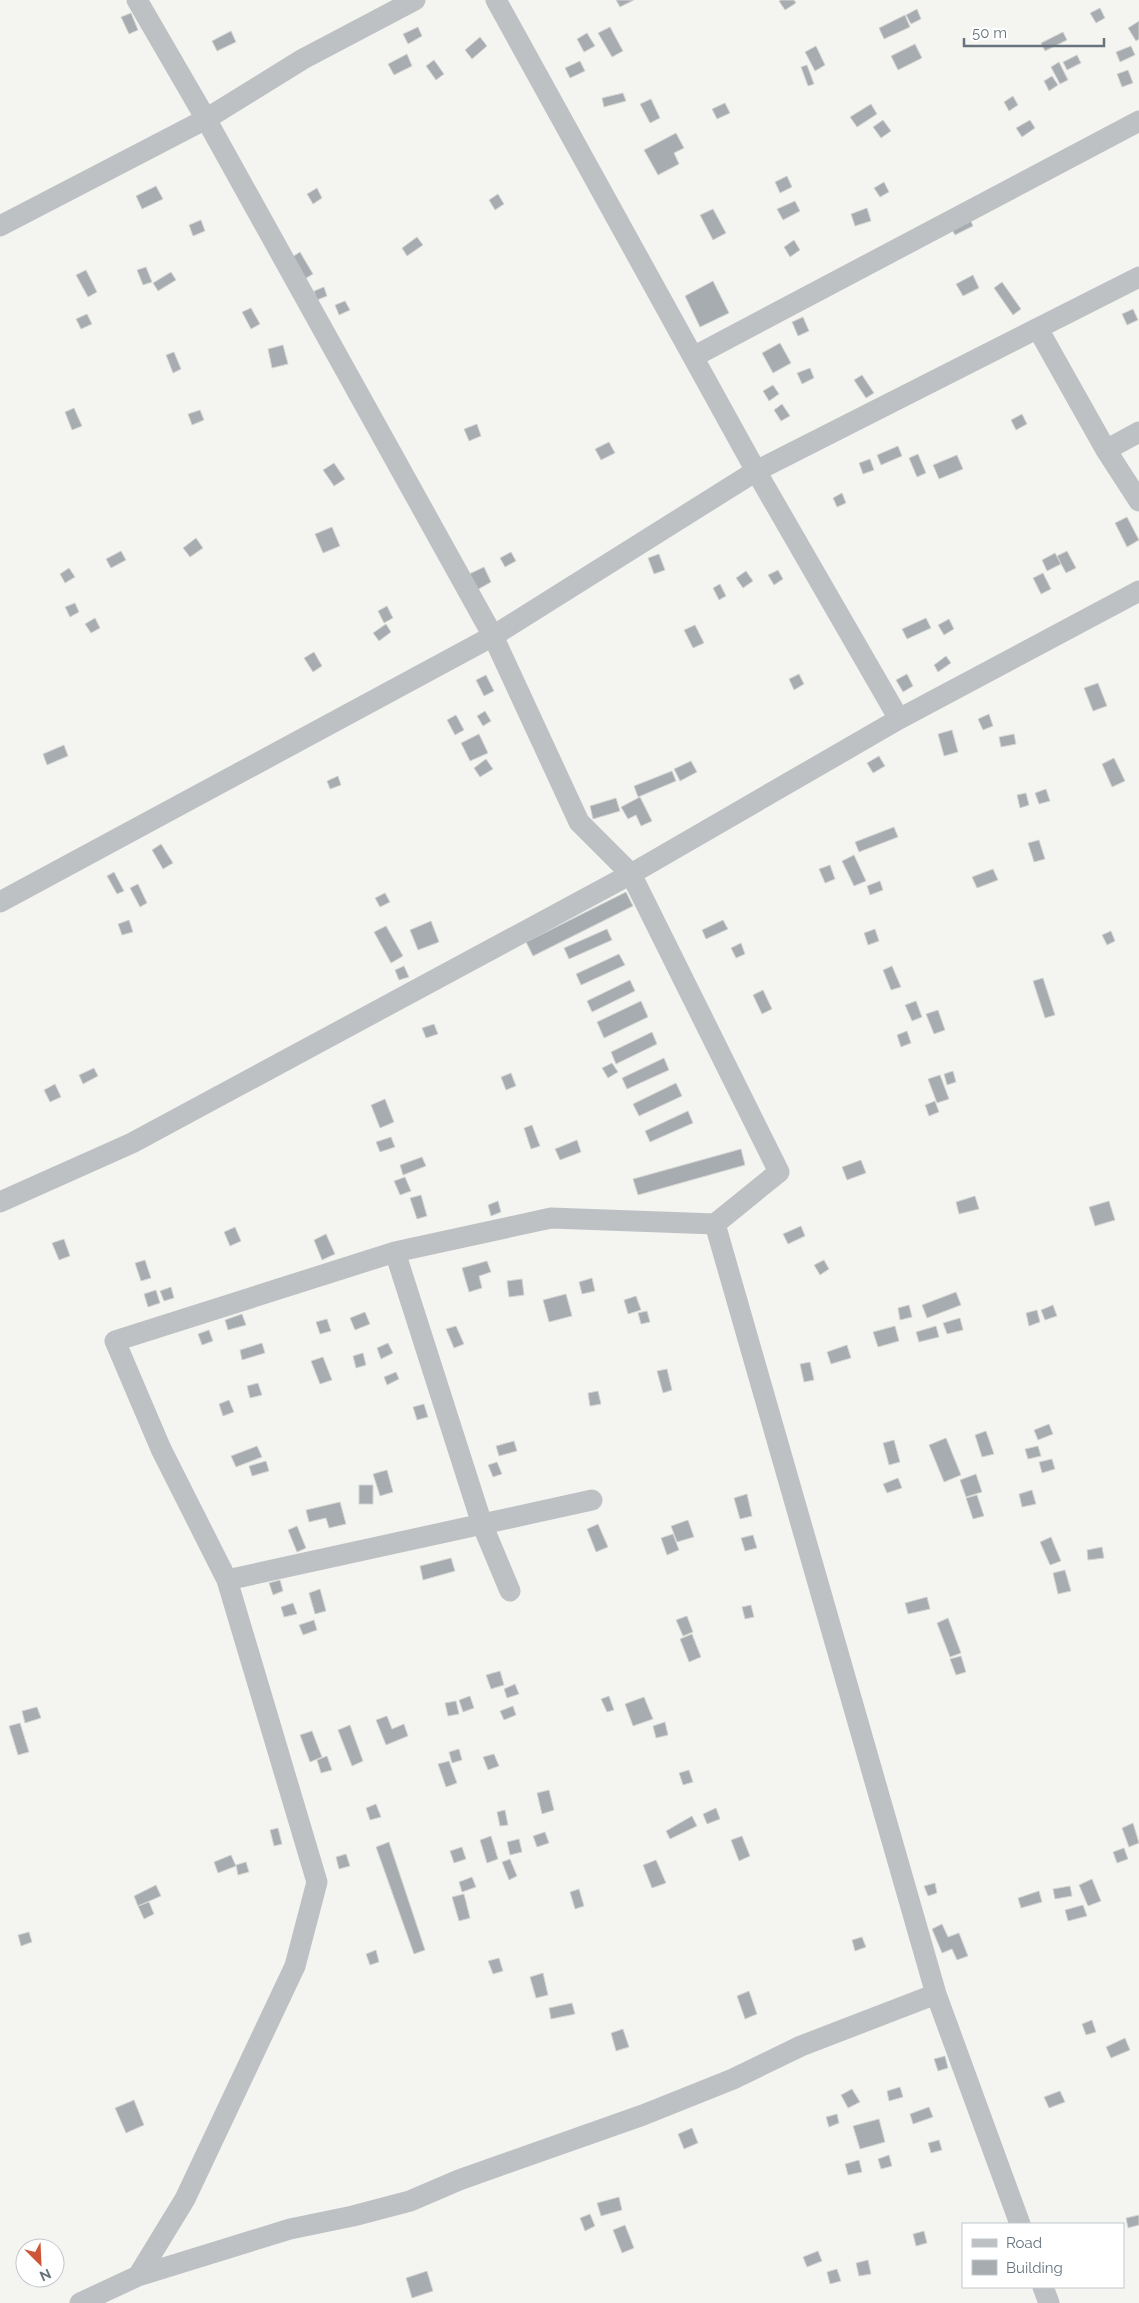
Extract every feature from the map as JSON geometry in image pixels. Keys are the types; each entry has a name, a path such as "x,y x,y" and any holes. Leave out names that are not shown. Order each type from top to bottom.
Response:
{"street":[{"path":"137,0 206,119 493,636 579,822 631,874 779,1172 715,1224 551,1218 395,1252 115,1341 161,1449 227,1580 317,1882 294,1966 185,2199 138,2276"},
{"path":"0,226 206,119 303,59 415,0"},
{"path":"496,0 756,471 899,719"},
{"path":"693,357 1139,121"},
{"path":"0,902 493,636 756,471 1139,277"},
{"path":"1038,329 1106,450 1139,500"},
{"path":"1106,450 1139,432"},
{"path":"0,1202 132,1143 631,874 899,719 1139,591"},
{"path":"715,1224 936,1994 1020,2223"},
{"path":"395,1252 482,1524 510,1591"},
{"path":"227,1580 592,1500"},
{"path":"80,2303 138,2276 290,2229 353,2216 410,2201 459,2180 643,2115 733,2079 801,2046 936,1994"},
{"path":"1043,2288 1049,2303"}],"building":[{"path":"616,0 634,0 620,7"},
{"path":"794,0 796,3 785,10 779,1"},
{"path":"1100,8 1105,18 1096,23 1090,13"},
{"path":"917,9 921,19 911,24 906,15"},
{"path":"131,13 138,30 129,34 121,17"},
{"path":"905,15 910,27 884,39 879,28"},
{"path":"1139,21 1139,39 1136,41 1128,28"},
{"path":"418,27 422,36 408,44 403,34"},
{"path":"610,27 623,51 612,57 598,33"},
{"path":"231,31 236,42 217,51 212,41"},
{"path":"1063,32 1067,40 1045,51 1041,43"},
{"path":"587,33 595,46 584,52 577,39"},
{"path":"480,37 487,46 472,59 465,50"},
{"path":"915,44 922,58 898,70 891,56"},
{"path":"816,46 825,65 815,71 805,52"},
{"path":"1131,46 1135,55 1120,62 1116,52"},
{"path":"407,54 412,66 394,75 388,64"},
{"path":"1077,55 1081,63 1067,70 1063,62"},
{"path":"434,60 444,74 436,80 426,66"},
{"path":"580,61 585,71 570,78 565,68"},
{"path":"1059,62 1068,80 1060,84 1051,67"},
{"path":"807,65 814,84 808,86 801,67"},
{"path":"1128,70 1133,83 1122,87 1117,74"},
{"path":"1052,76 1058,85 1049,91 1044,81"},
{"path":"623,93 626,101 604,107 602,98"},
{"path":"1013,96 1018,105 1009,111 1004,102"},
{"path":"651,99 660,118 650,123 640,104"},
{"path":"725,103 730,113 717,119 712,109"},
{"path":"871,104 877,114 857,127 850,117"},
{"path":"883,120 891,131 881,138 873,127"},
{"path":"1030,120 1035,128 1022,137 1016,128"},
{"path":"676,133 684,148 674,153 679,164 658,175 644,150"},
{"path":"787,176 792,187 780,193 775,182"},
{"path":"884,182 889,192 880,197 874,188"},
{"path":"156,186 163,199 142,209 136,196"},
{"path":"317,188 322,198 313,204 307,194"},
{"path":"498,194 504,204 495,210 489,200"},
{"path":"795,201 800,211 783,220 777,209"},
{"path":"867,208 871,221 855,226 851,214"},
{"path":"713,209 726,233 713,240 700,215"},
{"path":"969,217 973,226 955,235 950,226"},
{"path":"201,220 205,231 193,236 189,225"},
{"path":"417,237 423,245 407,256 402,248"},
{"path":"794,240 800,250 790,257 784,247"},
{"path":"300,252 313,274 303,280 289,259"},
{"path":"146,267 152,282 143,285 137,270"},
{"path":"86,270 97,292 88,297 76,275"},
{"path":"171,272 176,280 158,291 153,283"},
{"path":"973,275 979,288 963,296 956,284"},
{"path":"713,281 729,313 700,327 685,296"},
{"path":"1002,282 1021,309 1013,315 994,288"},
{"path":"324,287 327,296 317,300 314,291"},
{"path":"345,301 350,310 339,315 335,305"},
{"path":"251,308 260,324 251,329 242,312"},
{"path":"1133,309 1138,320 1127,325 1122,314"},
{"path":"87,314 92,324 81,329 76,319"},
{"path":"803,317 809,331 798,336 792,322"},
{"path":"780,343 791,363 773,373 762,353"},
{"path":"283,345 288,364 272,368 268,349"},
{"path":"174,352 181,369 173,373 166,355"},
{"path":"810,368 814,378 802,384 797,373"},
{"path":"862,375 874,393 866,398 854,380"},
{"path":"773,385 779,394 769,401 763,391"},
{"path":"782,404 790,416 781,421 774,410"},
{"path":"74,408 82,426 72,430 65,412"},
{"path":"200,410 204,420 192,425 188,414"},
{"path":"1022,414 1027,424 1016,430 1011,420"},
{"path":"477,424 481,436 469,441 464,429"},
{"path":"609,442 615,453 601,460 595,449"},
{"path":"898,446 902,456 881,465 877,455"},
{"path":"918,454 926,473 917,477 909,458"},
{"path":"957,455 963,469 939,479 933,465"},
{"path":"870,459 874,470 863,474 859,463"},
{"path":"334,463 345,479 334,486 323,470"},
{"path":"842,493 846,503 837,507 833,498"},
{"path":"1127,517 1139,540 1127,547 1115,523"},
{"path":"332,527 340,546 323,553 315,534"},
{"path":"196,538 203,548 190,557 183,548"},
{"path":"121,551 126,560 111,568 106,559"},
{"path":"1067,551 1076,568 1066,573 1057,556"},
{"path":"511,552 516,561 505,567 500,558"},
{"path":"1055,553 1061,564 1047,571 1042,560"},
{"path":"659,554 665,570 654,574 648,558"},
{"path":"484,567 491,582 475,591 467,575"},
{"path":"69,568 75,577 65,583 60,574"},
{"path":"778,570 783,579 774,585 768,575"},
{"path":"746,571 753,581 743,588 736,578"},
{"path":"1043,573 1051,589 1041,594 1033,578"},
{"path":"720,584 726,596 719,600 713,588"},
{"path":"75,603 79,612 70,617 65,607"},
{"path":"387,606 393,618 384,623 378,611"},
{"path":"95,618 100,628 91,633 85,624"},
{"path":"926,618 931,628 907,639 902,629"},
{"path":"949,619 954,629 944,635 938,625"},
{"path":"386,624 391,632 379,641 373,633"},
{"path":"695,625 704,643 693,648 684,630"},
{"path":"314,652 322,666 313,672 304,658"},
{"path":"946,656 951,663 938,672 934,665"},
{"path":"799,674 804,684 794,690 789,679"},
{"path":"907,674 913,686 903,692 896,680"},
{"path":"486,675 494,691 484,696 476,680"},
{"path":"1098,683 1107,706 1093,711 1084,688"},
{"path":"485,711 491,721 483,726 477,716"},
{"path":"989,714 993,726 983,730 978,719"},
{"path":"456,715 464,730 455,735 447,720"},
{"path":"952,730 958,752 944,756 938,734"},
{"path":"479,734 488,753 470,761 461,743"},
{"path":"1014,734 1016,744 1001,747 999,737"},
{"path":"64,745 68,756 47,765 43,754"},
{"path":"879,756 885,766 873,773 867,763"},
{"path":"1114,758 1125,781 1112,787 1102,764"},
{"path":"486,759 493,769 480,777 474,768"},
{"path":"691,761 697,772 680,781 674,769"},
{"path":"672,771 676,781 638,797 634,786"},
{"path":"338,776 341,785 330,789 327,781"},
{"path":"1046,789 1050,801 1039,804 1035,793"},
{"path":"1026,793 1029,805 1020,808 1017,795"},
{"path":"640,797 652,821 641,826 636,815 628,819 621,807"},
{"path":"616,798 620,811 593,819 590,806"},
{"path":"894,827 898,837 859,852 855,842"},
{"path":"1039,840 1045,859 1034,862 1028,843"},
{"path":"161,844 173,863 163,869 152,850"},
{"path":"854,855 866,881 854,886 842,861"},
{"path":"830,865 835,879 825,883 819,869"},
{"path":"993,869 998,880 977,888 972,877"},
{"path":"114,872 124,891 117,894 107,876"},
{"path":"880,881 883,890 870,895 867,886"},
{"path":"138,884 147,903 140,907 130,888"},
{"path":"626,892 633,906 533,956 526,942"},
{"path":"385,893 390,902 380,907 375,898"},
{"path":"129,920 133,932 122,935 118,924"},
{"path":"723,920 728,929 706,939 702,930"},
{"path":"431,921 439,942 418,950 410,930"},
{"path":"386,926 403,956 391,963 374,932"},
{"path":"607,929 612,940 569,959 564,948"},
{"path":"875,929 879,941 868,945 864,933"},
{"path":"1111,931 1115,941 1107,945 1102,935"},
{"path":"741,943 745,954 736,958 731,948"},
{"path":"619,954 625,965 581,985 576,974"},
{"path":"404,966 409,977 399,980 395,970"},
{"path":"892,966 901,987 891,990 883,970"},
{"path":"1043,978 1055,1015 1045,1018 1033,981"},
{"path":"630,980 635,991 592,1012 587,1001"},
{"path":"763,990 772,1009 762,1014 753,995"},
{"path":"641,1001 648,1017 604,1038 597,1022"},
{"path":"916,1001 922,1017 912,1021 905,1005"},
{"path":"938,1010 945,1030 934,1034 926,1014"},
{"path":"434,1024 438,1034 426,1038 422,1028"},
{"path":"907,1031 911,1043 901,1047 897,1035"},
{"path":"652,1032 657,1044 616,1064 611,1052"},
{"path":"664,1058 669,1070 627,1089 622,1078"},
{"path":"612,1063 618,1072 608,1078 602,1068"},
{"path":"94,1068 98,1076 83,1084 79,1075"},
{"path":"953,1071 956,1082 947,1085 944,1074"},
{"path":"511,1073 516,1086 506,1090 501,1077"},
{"path":"940,1075 949,1099 937,1103 928,1079"},
{"path":"676,1083 682,1096 639,1116 633,1104"},
{"path":"55,1084 61,1097 50,1102 44,1090"},
{"path":"385,1099 394,1122 380,1128 371,1105"},
{"path":"935,1101 939,1112 929,1116 925,1105"},
{"path":"688,1111 693,1123 650,1142 645,1131"},
{"path":"532,1125 540,1146 531,1149 524,1128"},
{"path":"391,1137 395,1147 380,1152 376,1142"},
{"path":"577,1140 581,1152 560,1160 555,1149"},
{"path":"741,1149 745,1165 638,1195 633,1179"},
{"path":"422,1157 426,1166 403,1175 400,1165"},
{"path":"861,1160 866,1173 847,1180 842,1167"},
{"path":"405,1177 411,1191 400,1195 394,1181"},
{"path":"421,1195 427,1216 417,1219 410,1198"},
{"path":"975,1196 979,1209 959,1214 956,1202"},
{"path":"498,1201 501,1212 491,1216 488,1205"},
{"path":"1109,1201 1115,1220 1095,1226 1089,1207"},
{"path":"801,1226 805,1236 788,1244 783,1234"},
{"path":"235,1227 241,1241 230,1246 224,1232"},
{"path":"326,1234 335,1254 322,1260 314,1240"},
{"path":"64,1239 70,1256 59,1260 52,1243"},
{"path":"145,1260 151,1278 141,1281 135,1263"},
{"path":"824,1260 829,1269 820,1275 814,1265"},
{"path":"487,1261 491,1272 479,1276 482,1288 469,1292 462,1268"},
{"path":"592,1278 595,1291 582,1294 579,1282"},
{"path":"522,1279 524,1295 509,1297 507,1281"},
{"path":"171,1287 174,1298 164,1301 160,1291"},
{"path":"156,1290 160,1303 148,1307 144,1294"},
{"path":"956,1292 961,1305 927,1318 922,1305"},
{"path":"566,1294 572,1316 549,1322 543,1300"},
{"path":"636,1296 641,1310 628,1314 624,1300"},
{"path":"909,1305 912,1317 900,1320 898,1308"},
{"path":"1053,1305 1057,1316 1045,1320 1041,1310"},
{"path":"1037,1310 1040,1322 1029,1326 1026,1313"},
{"path":"647,1311 650,1322 641,1324 638,1313"},
{"path":"365,1312 370,1324 355,1330 350,1318"},
{"path":"242,1314 246,1325 228,1330 225,1320"},
{"path":"960,1318 963,1330 947,1334 943,1323"},
{"path":"327,1319 331,1331 320,1334 316,1322"},
{"path":"456,1326 464,1344 454,1348 446,1329"},
{"path":"895,1326 899,1341 878,1347 873,1332"},
{"path":"936,1326 939,1337 919,1342 916,1332"},
{"path":"209,1330 213,1341 202,1345 198,1334"},
{"path":"262,1343 265,1353 242,1360 240,1350"},
{"path":"388,1343 393,1353 381,1359 377,1348"},
{"path":"847,1345 851,1358 831,1364 827,1352"},
{"path":"363,1353 366,1365 356,1368 353,1356"},
{"path":"323,1357 332,1380 320,1384 311,1361"},
{"path":"810,1362 814,1380 804,1382 800,1364"},
{"path":"667,1369 672,1390 663,1393 657,1371"},
{"path":"396,1372 399,1379 387,1385 384,1377"},
{"path":"258,1383 262,1395 250,1398 247,1386"},
{"path":"598,1391 601,1404 590,1406 588,1393"},
{"path":"229,1400 234,1412 223,1416 219,1404"},
{"path":"424,1404 428,1417 417,1420 413,1407"},
{"path":"1049,1424 1053,1434 1038,1440 1034,1430"},
{"path":"986,1431 994,1454 982,1457 975,1435"},
{"path":"946,1438 961,1475 944,1482 929,1445"},
{"path":"894,1440 900,1462 889,1465 883,1443"},
{"path":"514,1441 517,1451 499,1456 496,1446"},
{"path":"257,1446 262,1457 236,1467 231,1456"},
{"path":"1038,1446 1041,1456 1028,1459 1025,1449"},
{"path":"1052,1459 1055,1469 1042,1473 1039,1462"},
{"path":"266,1461 269,1471 252,1476 249,1466"},
{"path":"497,1462 502,1474 493,1477 488,1465"},
{"path":"387,1470 393,1492 380,1496 373,1474"},
{"path":"976,1474 982,1492 966,1497 960,1480"},
{"path":"898,1478 902,1488 887,1493 883,1484"},
{"path":"359,1485 373,1485 373,1504 359,1504"},
{"path":"1032,1490 1036,1504 1022,1507 1019,1494"},
{"path":"747,1494 752,1516 740,1519 734,1498"},
{"path":"977,1495 984,1516 973,1519 966,1498"},
{"path":"340,1502 346,1524 329,1528 326,1518 309,1522 306,1510"},
{"path":"688,1520 694,1537 677,1542 671,1526"},
{"path":"598,1524 608,1547 596,1552 587,1529"},
{"path":"297,1526 306,1548 297,1552 288,1530"},
{"path":"673,1534 679,1550 667,1555 661,1538"},
{"path":"753,1535 757,1548 745,1551 741,1538"},
{"path":"1051,1537 1061,1561 1050,1565 1040,1542"},
{"path":"1102,1547 1104,1558 1088,1560 1087,1550"},
{"path":"451,1558 455,1571 423,1580 420,1566"},
{"path":"1065,1570 1071,1591 1058,1594 1053,1573"},
{"path":"280,1580 283,1591 273,1595 269,1583"},
{"path":"320,1589 326,1611 315,1614 309,1593"},
{"path":"927,1597 930,1609 908,1614 905,1603"},
{"path":"293,1603 297,1614 284,1617 281,1607"},
{"path":"751,1605 754,1617 745,1619 742,1607"},
{"path":"687,1616 693,1632 683,1636 676,1620"},
{"path":"948,1618 961,1653 950,1657 937,1623"},
{"path":"314,1620 317,1630 303,1635 299,1625"},
{"path":"692,1634 701,1657 689,1662 680,1639"},
{"path":"961,1656 966,1672 956,1675 950,1659"},
{"path":"500,1671 504,1685 491,1689 486,1675"},
{"path":"515,1684 519,1694 507,1698 504,1689"},
{"path":"470,1696 474,1708 463,1712 459,1700"},
{"path":"609,1696 614,1710 607,1712 601,1699"},
{"path":"644,1697 653,1719 633,1726 625,1704"},
{"path":"456,1701 459,1714 448,1716 445,1703"},
{"path":"513,1706 516,1715 504,1720 500,1711"},
{"path":"37,1707 41,1718 25,1723 22,1711"},
{"path":"387,1716 392,1729 404,1724 408,1736 386,1745 376,1720"},
{"path":"665,1722 668,1735 656,1738 653,1726"},
{"path":"20,1723 29,1752 18,1755 9,1726"},
{"path":"350,1725 363,1761 352,1766 338,1730"},
{"path":"312,1731 322,1757 310,1762 300,1735"},
{"path":"459,1749 462,1760 452,1763 449,1752"},
{"path":"494,1754 499,1766 488,1770 483,1757"},
{"path":"327,1756 332,1770 321,1773 317,1760"},
{"path":"449,1761 457,1783 446,1787 438,1764"},
{"path":"689,1770 693,1782 683,1785 679,1773"},
{"path":"549,1790 554,1810 542,1814 537,1793"},
{"path":"376,1804 381,1817 370,1820 366,1808"},
{"path":"716,1808 720,1819 707,1824 703,1814"},
{"path":"505,1810 508,1825 500,1826 497,1812"},
{"path":"692,1816 697,1826 670,1839 666,1831"},
{"path":"1133,1823 1139,1843 1129,1847 1122,1828"},
{"path":"278,1828 282,1844 274,1846 270,1830"},
{"path":"545,1832 549,1843 537,1847 533,1836"},
{"path":"491,1836 498,1859 487,1863 480,1840"},
{"path":"742,1836 750,1856 739,1861 731,1840"},
{"path":"519,1839 522,1852 510,1855 507,1842"},
{"path":"389,1842 425,1950 414,1954 376,1847"},
{"path":"462,1847 466,1859 454,1863 450,1851"},
{"path":"1124,1848 1128,1859 1117,1863 1113,1852"},
{"path":"346,1854 350,1866 339,1869 336,1857"},
{"path":"231,1855 236,1866 218,1873 214,1862"},
{"path":"510,1859 517,1876 509,1880 502,1862"},
{"path":"656,1860 666,1883 652,1888 643,1865"},
{"path":"246,1862 249,1872 238,1875 236,1865"},
{"path":"472,1877 476,1887 462,1892 459,1882"},
{"path":"1092,1879 1101,1901 1088,1906 1079,1885"},
{"path":"935,1883 937,1893 928,1896 924,1886"},
{"path":"156,1885 161,1896 138,1906 134,1896"},
{"path":"1070,1886 1072,1896 1055,1899 1053,1889"},
{"path":"579,1889 584,1906 575,1909 570,1892"},
{"path":"1039,1891 1042,1902 1021,1908 1018,1898"},
{"path":"464,1894 470,1918 459,1921 452,1897"},
{"path":"149,1902 154,1914 144,1919 138,1906"},
{"path":"1083,1905 1087,1916 1068,1921 1065,1910"},
{"path":"942,1924 948,1937 959,1933 968,1956 957,1960 952,1949 942,1953 932,1929"},
{"path":"29,1932 32,1942 21,1946 18,1935"},
{"path":"862,1937 866,1947 855,1951 852,1940"},
{"path":"376,1950 379,1962 370,1965 366,1954"},
{"path":"499,1958 503,1971 493,1974 488,1961"},
{"path":"543,1973 548,1995 536,1998 530,1977"},
{"path":"749,1991 757,2014 745,2019 737,1996"},
{"path":"572,2003 575,2014 551,2019 549,2008"},
{"path":"1092,2020 1096,2032 1086,2035 1082,2024"},
{"path":"623,2029 629,2047 616,2051 611,2033"},
{"path":"1125,2038 1130,2050 1111,2058 1106,2047"},
{"path":"945,2056 948,2068 938,2071 934,2059"},
{"path":"900,2087 903,2097 889,2101 887,2091"},
{"path":"852,2089 860,2102 848,2108 841,2095"},
{"path":"1060,2091 1065,2102 1049,2108 1044,2097"},
{"path":"134,2100 144,2125 126,2133 115,2108"},
{"path":"929,2107 933,2117 913,2124 910,2114"},
{"path":"837,2114 839,2123 829,2127 826,2117"},
{"path":"879,2119 885,2142 860,2149 853,2126"},
{"path":"692,2128 698,2143 684,2149 678,2134"},
{"path":"939,2140 942,2150 931,2153 928,2143"},
{"path":"889,2155 892,2166 881,2169 878,2159"},
{"path":"859,2160 862,2172 848,2175 845,2164"},
{"path":"619,2197 622,2210 601,2216 597,2203"},
{"path":"590,2214 595,2226 585,2231 580,2218"},
{"path":"1139,2215 1139,2225 1128,2228 1126,2218"},
{"path":"625,2225 634,2248 622,2253 613,2230"},
{"path":"924,2231 927,2243 916,2246 913,2234"},
{"path":"818,2251 822,2261 807,2267 803,2257"},
{"path":"868,2260 871,2274 859,2276 856,2263"},
{"path":"837,2269 841,2281 830,2284 827,2272"},
{"path":"427,2271 433,2291 412,2298 406,2278"}]}
